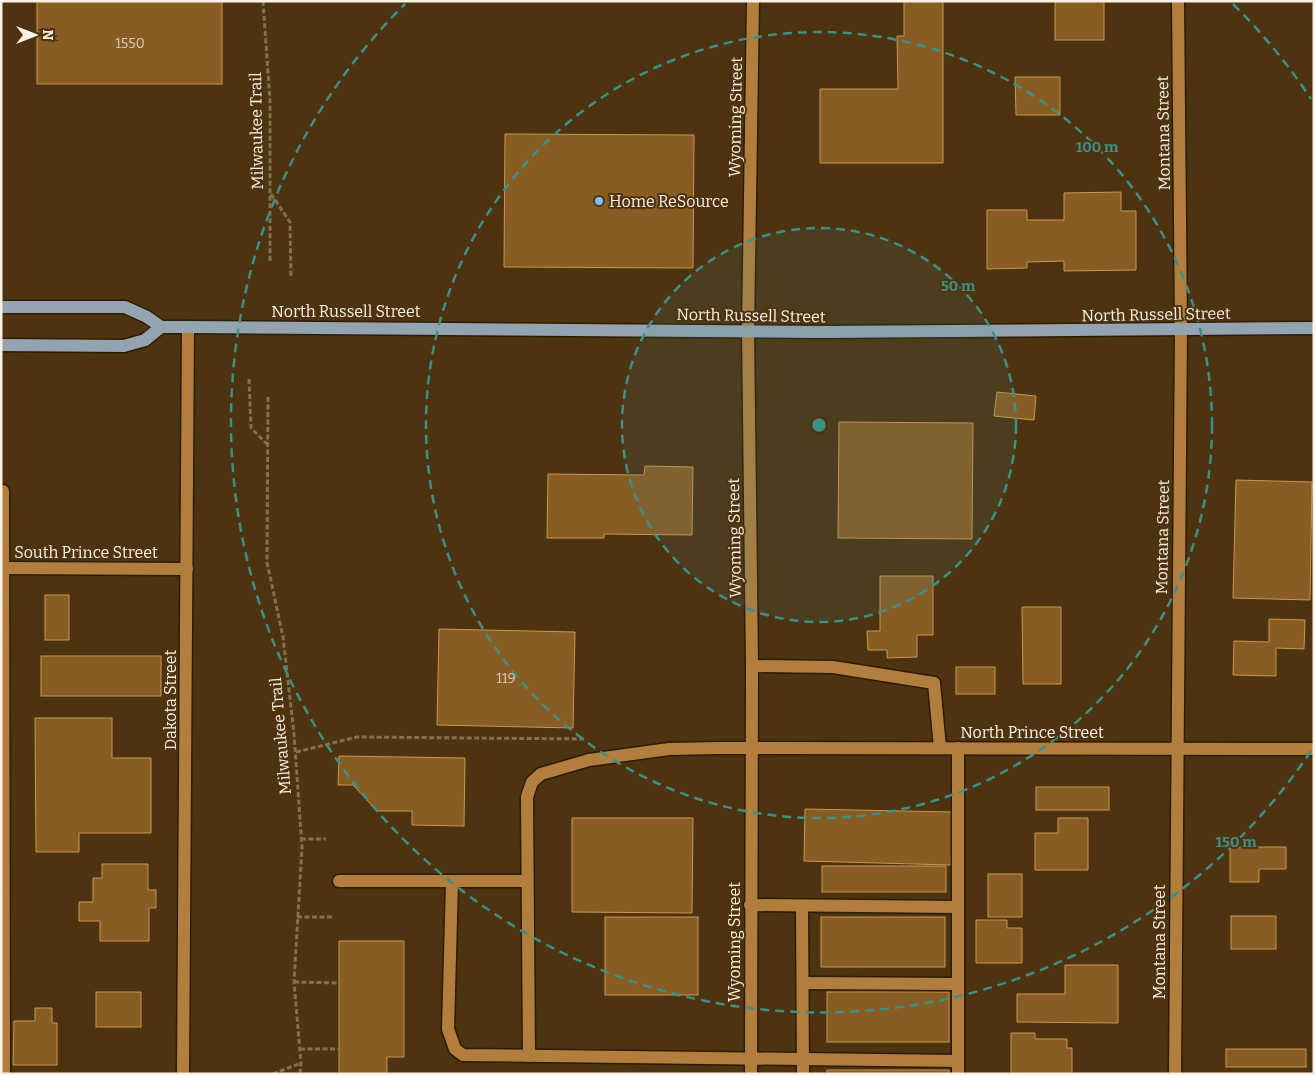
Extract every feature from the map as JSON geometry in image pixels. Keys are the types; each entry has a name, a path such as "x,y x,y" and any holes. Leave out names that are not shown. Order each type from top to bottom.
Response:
{"main road":[{"path":"1,307 125,307 147,317 161,327 145,340 124,346 1,345"},
{"name":"North Russell Street","path":"161,327 822,332 1314,328"}],"street":[{"name":"Wyoming Street","path":"751,1074 752,666 748,330 753,1"},
{"name":"Montana Street","path":"1175,1074 1181,329 1178,1"},
{"name":"Dakota Street","path":"183,1074 188,327"},
{"name":"South Prince Street","path":"1,491 3,568 187,569"},
{"path":"3,568 4,1074"},
{"path":"752,666 833,667 934,682 940,748"},
{"path":"452,882 448,1029 450,1040 455,1049 463,1055 803,1059 958,1067 958,748"},
{"name":"North Prince Street","path":"529,1056 527,797 532,782 541,774 589,760 669,749 1314,749"},
{"path":"339,882 527,882"},
{"path":"750,906 958,907"},
{"path":"802,906 803,1074"},
{"path":"803,983 958,984"}],"path":[{"name":"Milwaukee Trail","path":"263,1 270,101 270,261"},
{"path":"270,193 290,222 291,277"},
{"path":"249,379 251,428 267,445"},
{"name":"Milwaukee Trail","path":"268,397 267,562 283,637 296,752 302,839 294,982 302,1063 300,1074"},
{"path":"296,752 357,737 589,739"},
{"path":"302,839 326,839"},
{"path":"297,916 332,917"},
{"path":"294,982 339,983"},
{"path":"300,1049 339,1049"},
{"path":"273,1074 302,1063"}],"building":[{"path":"37,1 222,1 222,84 37,84"},
{"path":"904,1 943,1 943,163 820,163 820,89 898,89 897,36 904,36"},
{"path":"1055,1 1104,1 1104,40 1055,40"},
{"path":"1015,77 1060,77 1060,115 1016,115"},
{"name":"Home ReSource","path":"505,134 694,135 693,268 504,267"},
{"path":"1121,192 1121,211 1136,211 1136,270 1064,271 1064,261 1027,262 1027,268 987,269 987,210 1027,210 1027,220 1064,220 1064,193"},
{"path":"997,392 1036,396 1034,420 994,416"},
{"path":"839,422 973,423 972,539 838,538"},
{"path":"645,466 693,467 692,535 604,534 604,538 547,538 548,474 644,475"},
{"path":"1236,480 1312,482 1310,600 1233,598"},
{"path":"880,576 933,576 933,635 917,635 917,657 887,658 887,650 868,650 867,631 880,631"},
{"path":"45,595 69,595 69,640 45,640"},
{"path":"1022,607 1061,607 1061,684 1023,684"},
{"path":"1269,619 1305,620 1304,649 1276,648 1276,676 1233,675 1234,641 1269,642"},
{"path":"439,629 575,632 573,728 437,725"},
{"path":"41,656 161,656 161,696 41,696"},
{"path":"956,667 995,667 995,694 956,694"},
{"path":"35,718 112,718 112,758 151,758 151,833 79,833 79,852 36,852"},
{"path":"339,756 465,758 464,826 412,825 412,811 377,811 353,785 338,785"},
{"path":"1036,787 1109,787 1109,810 1036,810"},
{"path":"805,809 953,812 951,865 804,861"},
{"path":"572,818 693,818 692,913 572,912"},
{"path":"1058,818 1088,818 1088,870 1035,870 1035,833 1058,833"},
{"path":"1230,847 1286,847 1286,869 1259,869 1259,882 1230,882"},
{"path":"102,864 148,864 148,890 156,890 156,908 149,908 149,941 100,941 100,921 79,921 79,902 93,902 93,878 102,878"},
{"path":"822,866 946,866 946,892 822,892"},
{"path":"988,874 1022,874 1022,917 988,917"},
{"path":"1231,916 1276,916 1276,949 1231,949"},
{"path":"605,917 698,917 698,995 605,995"},
{"path":"821,917 945,917 945,967 821,967"},
{"path":"976,920 1007,920 1007,928 1022,928 1022,963 976,963"},
{"path":"339,941 404,941 404,1057 387,1057 387,1074 339,1074"},
{"path":"1065,965 1118,965 1118,1023 1017,1022 1017,994 1065,994"},
{"path":"96,992 141,992 141,1027 96,1027"},
{"path":"827,992 949,992 949,1042 827,1042"},
{"path":"35,1008 52,1008 52,1023 57,1023 57,1065 13,1065 14,1021 35,1021"},
{"path":"1011,1033 1035,1033 1035,1039 1067,1039 1067,1048 1072,1048 1072,1074 1011,1074"},
{"path":"1226,1049 1306,1049 1306,1067 1226,1067"},
{"path":"827,1070 949,1070 949,1074 827,1074"}],"place":[{"name":"Home ReSource","path":"599,201"}]}
